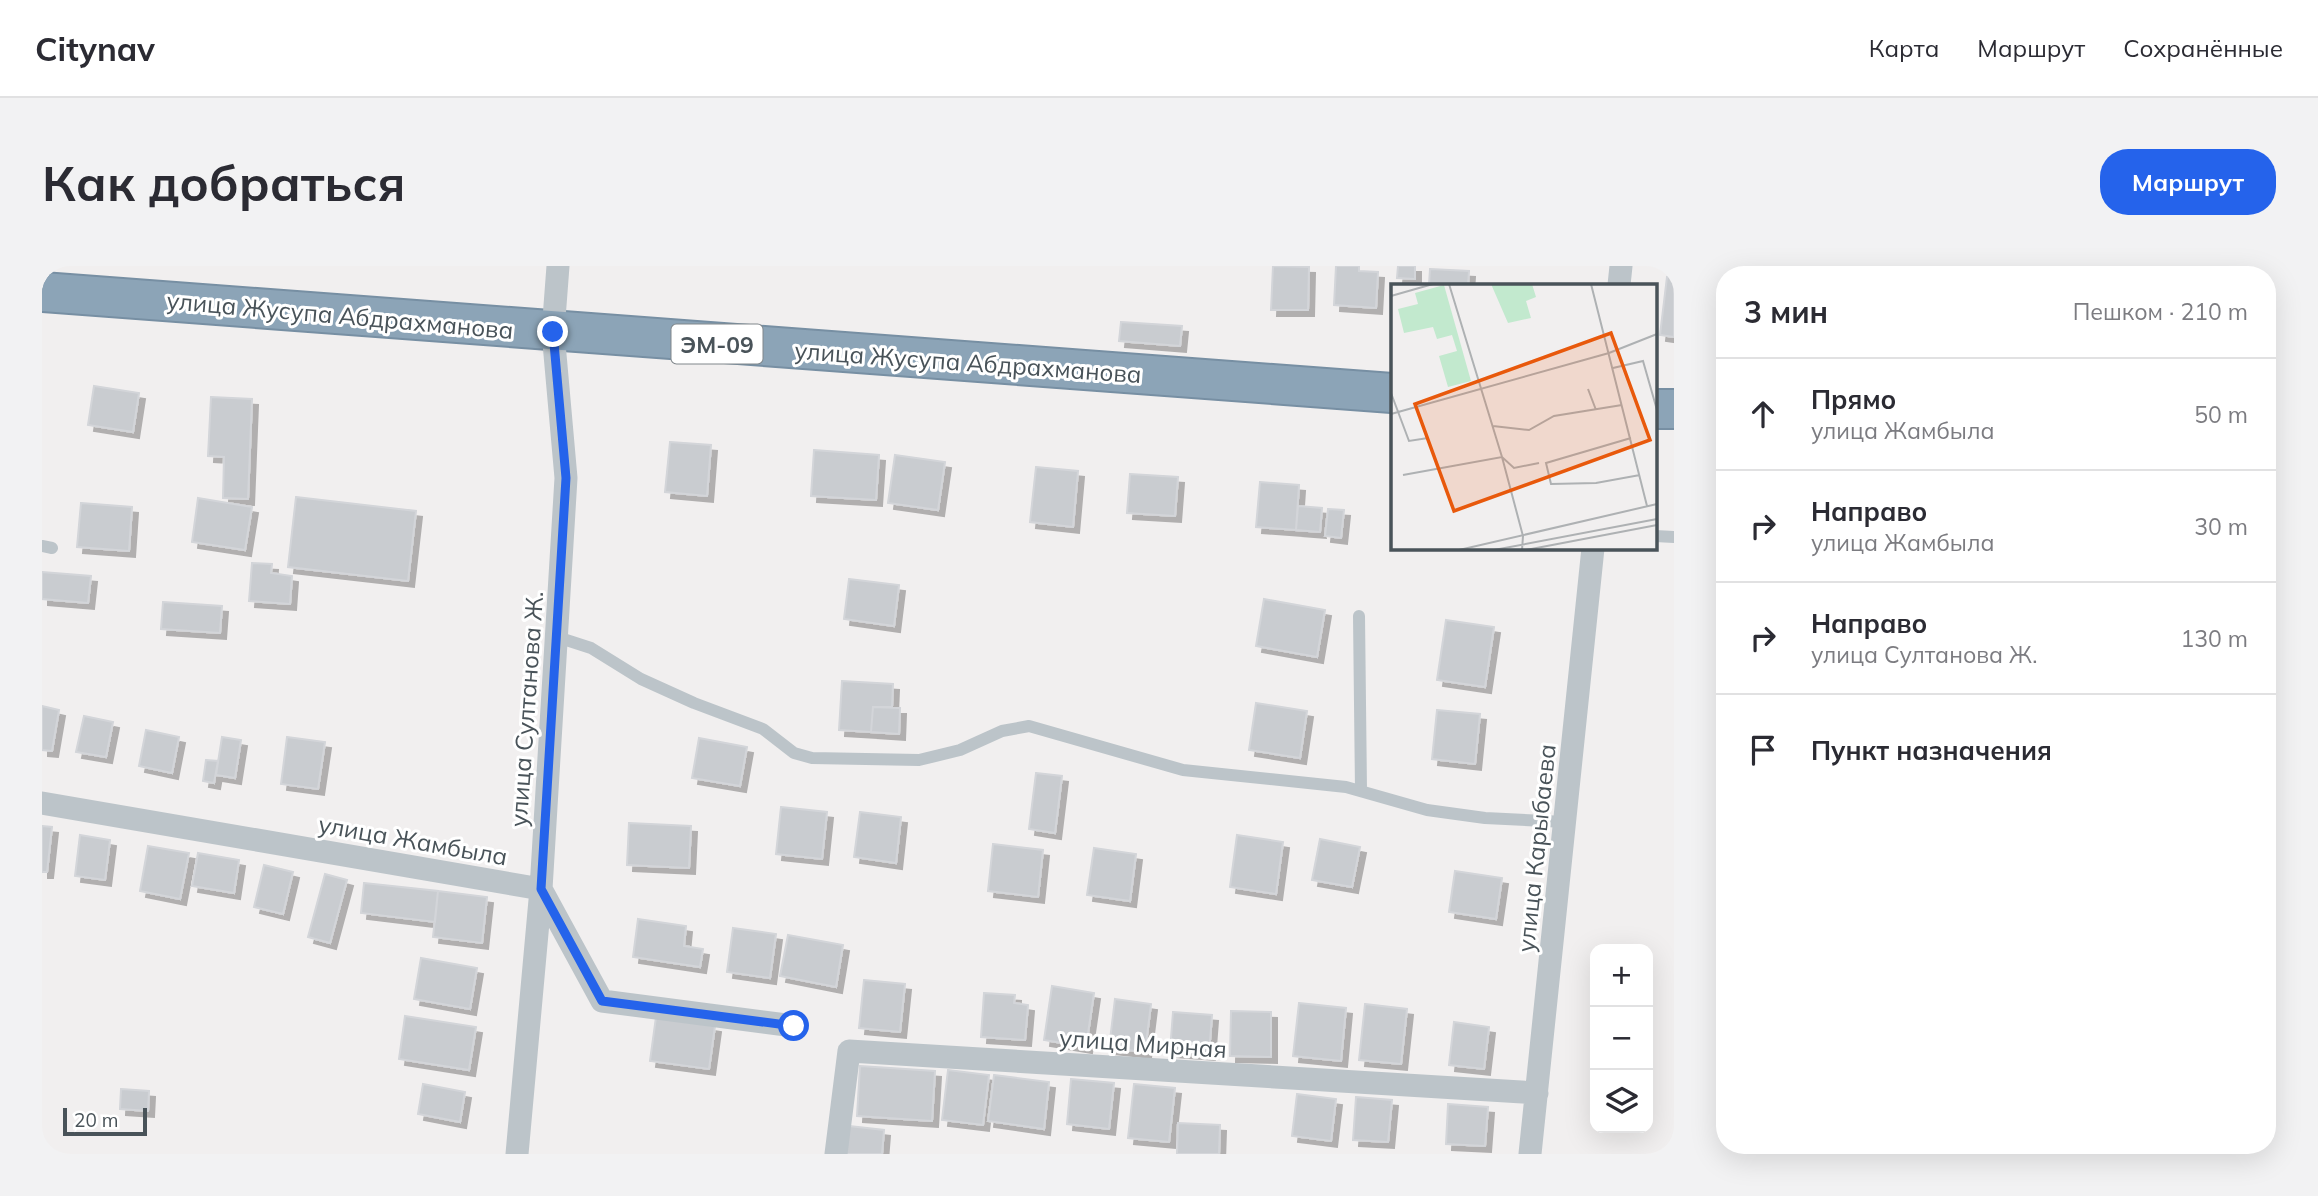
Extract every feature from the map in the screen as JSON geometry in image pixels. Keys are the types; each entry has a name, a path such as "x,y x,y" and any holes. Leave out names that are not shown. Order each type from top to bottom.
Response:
{"highway":[{"name":"улица Жусупа Абдрахманова","path":"42,292 1391,393"}],"street":[{"name":"улица Султанова Ж.","path":"517,1154 541,889 566,478 553,332 558,266"},
{"path":"1619,284 1621,266"},
{"name":"улица Карыбаева","path":"1530,1154 1593,550"},
{"name":"улица Жамбыла","path":"42,803 541,889"},
{"path":"541,889 602,1001 794,1026"},
{"name":"улица Мирная","path":"836,1154 849,1051 1537,1093"}],"lane":[{"path":"1359,615 1361,790"},
{"path":"557,636 602,654 642,679 694,703 763,729 794,753 812,758 919,760 960,750 1002,731 1029,726 1182,770 1361,790 1427,810 1485,818 1565,822"}],"building":[{"path":"1273,266 1309,267 1308,310 1271,310"},
{"path":"1336,266 1359,266 1359,271 1378,272 1376,308 1334,305"},
{"path":"1398,266 1415,266 1415,279 1397,278"},
{"path":"1430,269 1469,271 1468,284 1429,284"},
{"path":"1667,277 1674,278 1674,337 1660,335"},
{"path":"1121,322 1182,326 1180,346 1119,341"},
{"path":"94,386 139,393 133,432 88,425"},
{"path":"211,397 252,399 248,499 223,498 224,457 208,456"},
{"path":"670,442 711,445 707,496 665,492"},
{"path":"814,450 879,455 876,500 811,496"},
{"path":"895,455 945,462 938,510 888,503"},
{"path":"1036,467 1078,471 1073,527 1030,522"},
{"path":"1130,474 1178,477 1175,516 1127,513"},
{"path":"1260,482 1299,485 1296,530 1256,527"},
{"path":"296,497 416,511 408,581 288,567"},
{"path":"198,498 252,507 245,550 192,542"},
{"path":"81,503 132,507 129,551 77,547"},
{"path":"1298,506 1322,508 1320,532 1296,530"},
{"path":"1328,509 1344,510 1341,538 1325,536"},
{"path":"252,563 272,564 271,573 292,576 290,604 249,601"},
{"path":"42,572 91,576 88,603 42,599"},
{"path":"849,579 899,585 894,626 844,619"},
{"path":"1264,599 1325,610 1317,657 1256,646"},
{"path":"163,602 222,606 220,633 161,629"},
{"path":"1446,620 1494,627 1485,687 1437,680"},
{"path":"842,681 893,684 892,707 873,707 871,732 839,730"},
{"path":"1256,703 1307,711 1300,758 1249,750"},
{"path":"42,706 59,710 52,751 42,750"},
{"path":"873,707 900,708 899,734 871,732"},
{"path":"1437,710 1480,714 1475,764 1432,759"},
{"path":"84,716 113,722 106,757 76,752"},
{"path":"146,730 179,737 172,773 139,766"},
{"path":"222,737 241,740 235,778 216,775"},
{"path":"287,737 325,742 318,789 281,784"},
{"path":"699,738 747,747 740,786 692,778"},
{"path":"206,760 218,761 214,783 203,781"},
{"path":"1036,773 1062,776 1055,833 1029,829"},
{"path":"781,807 827,812 822,859 776,854"},
{"path":"860,812 901,817 896,863 854,857"},
{"path":"629,823 691,826 689,868 627,865"},
{"path":"42,826 52,827 47,872 42,872"},
{"path":"80,835 110,840 105,880 75,876"},
{"path":"1237,835 1283,842 1276,894 1230,887"},
{"path":"1320,839 1360,847 1352,887 1312,880"},
{"path":"993,844 1043,850 1038,897 988,891"},
{"path":"148,846 189,853 180,899 140,891"},
{"path":"1094,848 1136,854 1130,901 1087,895"},
{"path":"198,853 239,860 234,893 192,886"},
{"path":"264,865 293,872 283,914 254,907"},
{"path":"1455,871 1502,878 1496,919 1449,912"},
{"path":"325,874 347,880 330,943 308,937"},
{"path":"364,883 438,891 435,922 361,913"},
{"path":"438,891 487,897 482,943 433,937"},
{"path":"638,919 686,926 684,946 703,949 700,967 633,957"},
{"path":"733,928 776,934 770,978 727,972"},
{"path":"788,935 843,945 836,987 780,976"},
{"path":"421,958 477,968 470,1009 414,999"},
{"path":"864,980 905,984 900,1032 859,1028"},
{"path":"1052,986 1094,993 1086,1047 1044,1040"},
{"path":"984,993 1015,995 1014,1003 1028,1005 1025,1040 981,1037"},
{"path":"1115,999 1151,1004 1145,1052 1109,1048"},
{"path":"1299,1003 1346,1008 1341,1061 1293,1056"},
{"path":"1365,1004 1407,1009 1401,1064 1359,1060"},
{"path":"1231,1011 1271,1012 1271,1057 1230,1056"},
{"path":"1173,1012 1212,1015 1209,1054 1170,1051"},
{"path":"405,1016 476,1027 469,1070 399,1059"},
{"path":"656,1017 715,1026 709,1069 650,1061"},
{"path":"1454,1022 1489,1027 1484,1069 1449,1065"},
{"path":"860,1066 935,1071 932,1121 857,1116"},
{"path":"948,1070 989,1075 983,1125 942,1120"},
{"path":"994,1075 1049,1082 1044,1129 988,1121"},
{"path":"1071,1079 1114,1083 1109,1129 1067,1124"},
{"path":"423,1084 465,1092 460,1122 418,1114"},
{"path":"1134,1084 1175,1088 1169,1142 1128,1138"},
{"path":"121,1089 149,1091 148,1111 120,1109"},
{"path":"1297,1094 1336,1099 1331,1141 1292,1136"},
{"path":"1356,1097 1392,1100 1388,1142 1353,1140"},
{"path":"1448,1104 1488,1107 1485,1146 1446,1144"},
{"path":"1178,1123 1220,1125 1219,1154 1177,1154"},
{"path":"849,1126 884,1130 882,1154 846,1154"}],"route":[{"path":"553,332 566,478 541,889 602,1001 794,1026"}]}
